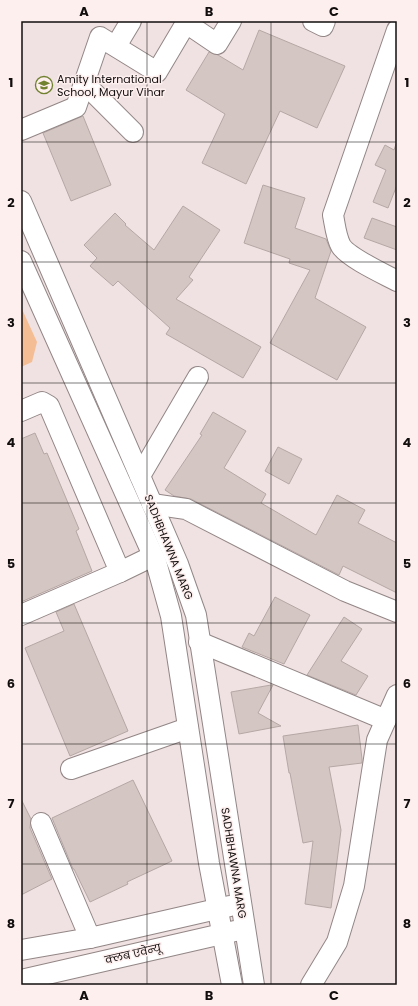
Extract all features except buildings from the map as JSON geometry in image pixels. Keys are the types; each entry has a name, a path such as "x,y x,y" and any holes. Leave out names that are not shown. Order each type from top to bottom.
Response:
{"street":[{"path":"116,46 131,21"},
{"path":"25,128 76,107 100,36 157,72 186,23 217,44 231,21"},
{"path":"313,21 323,26 325,21"},
{"path":"389,21 397,29 333,215 336,233 341,246 351,255 397,281"},
{"path":"84,83 133,132"},
{"name":"SADHBHAWNA MARG","path":"21,201 178,564 196,615 254,985"},
{"name":"SADHBHAWNA MARG","path":"21,261 153,556 171,616 209,863 232,985"},
{"path":"140,476 198,377"},
{"path":"21,411 42,402 49,406 120,572"},
{"path":"152,504 186,509 345,591 397,612"},
{"path":"21,615 153,556"},
{"path":"200,642 386,720"},
{"path":"311,985 337,942 354,886 377,740 397,695"},
{"path":"71,769 188,728"},
{"path":"41,822 90,938"},
{"path":"21,950 90,938 240,903"},
{"name":"क्लब एवेन्यू","path":"21,980 244,928"}],"shaded area":[{"path":"21,307 37,342 32,362 21,367"}],"place":[{"name":"Amity International School, Mayur Vihar","path":"44,85"}]}
